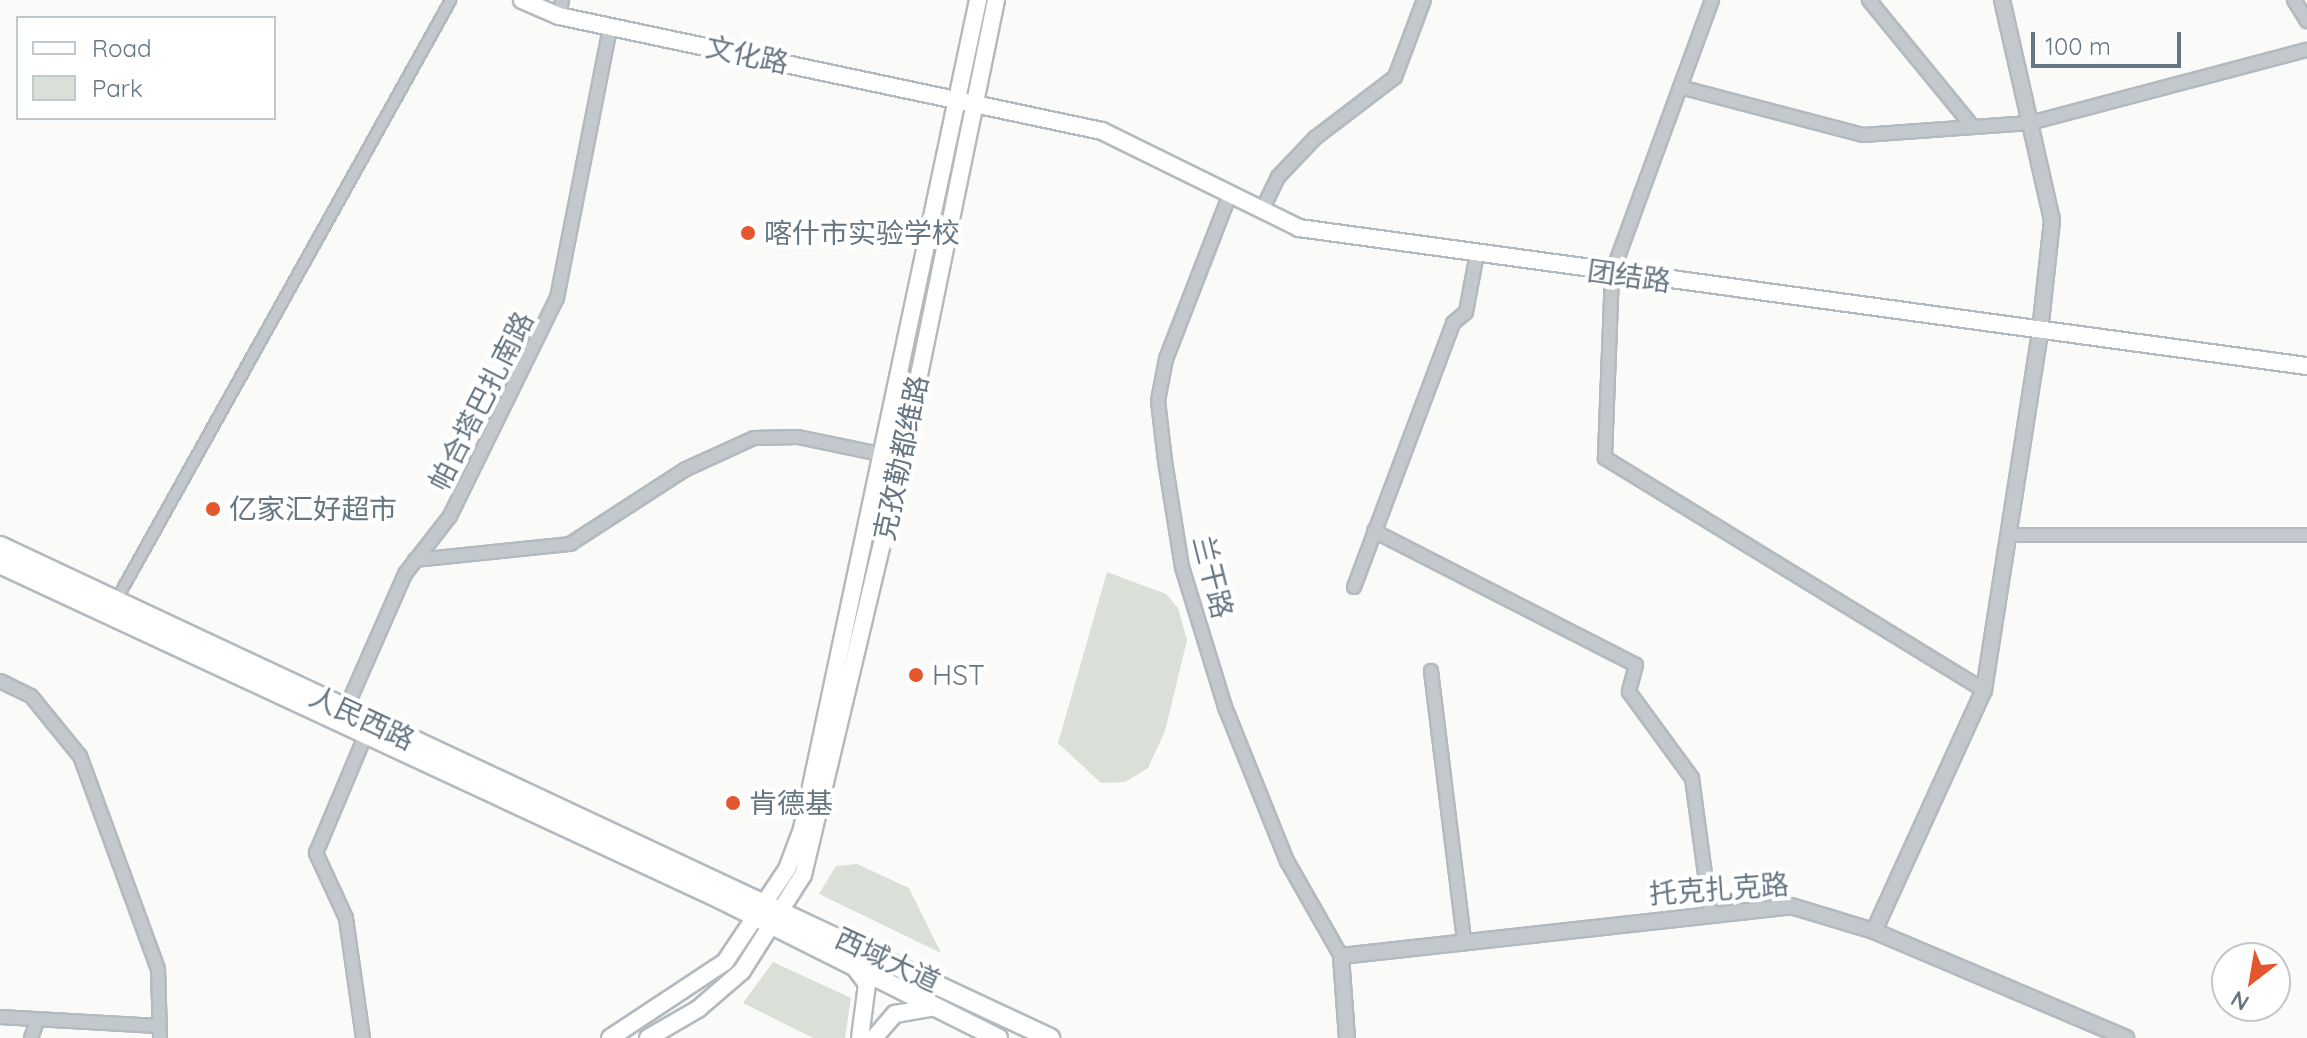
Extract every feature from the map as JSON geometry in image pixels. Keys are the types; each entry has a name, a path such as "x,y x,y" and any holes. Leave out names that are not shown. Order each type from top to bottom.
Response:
{"main road":[{"name":"文化路","path":"522,0 561,8 610,27 975,102"},
{"name":"克孜勒都维路","path":"776,906 802,829 884,455 978,0"},
{"name":"克孜勒都维路","path":"776,906 816,833 996,0"},
{"name":"团结路","path":"975,102 1102,131 1299,228 2307,366"},
{"name":"人民西路","path":"0,546 368,729 723,891"},
{"name":"人民西路","path":"0,564 343,717"},
{"name":"西域大道","path":"723,891 776,906 1050,1038"},
{"name":"西域大道","path":"723,891 757,919 998,1038"},
{"path":"610,1038 702,982 757,919 776,906"},
{"path":"648,1038 698,1009 742,971 775,927 776,906"},
{"path":"855,968 867,984 860,1038"},
{"path":"874,1038 895,1014 936,1007"}],"street":[{"path":"115,601 450,0"},
{"path":"1262,210 1278,177 1315,138 1395,77 1424,0"},
{"path":"1712,0 1612,273 1605,458 1984,690"},
{"path":"1869,0 1973,127"},
{"path":"1874,931 1984,690 2040,331 2052,220 2002,0"},
{"path":"2294,0 2307,21"},
{"name":"帕合塔巴扎南路","path":"343,717 415,560 457,503 557,298 610,27"},
{"path":"1680,87 1863,135 2030,123 2307,50"},
{"name":"兰干路","path":"1230,194 1166,359 1158,401 1165,461 1182,567 1225,707 1287,861 1341,956"},
{"path":"1354,587 1453,323 1466,312 1477,253"},
{"path":"415,560 570,544 675,475 754,438 798,437 884,455"},
{"path":"1374,531 1636,665 1629,692 1692,778 1710,912"},
{"path":"2008,535 2307,535"},
{"path":"1431,671 1464,941"},
{"path":"0,681 31,696 80,756 158,969 164,1014 159,1032 0,1017"},
{"path":"363,1038 346,918 316,853 368,729"},
{"name":"托克扎克路","path":"1341,956 1710,912 1791,906 1874,931 2126,1038"},
{"path":"1341,956 1347,1038"},
{"path":"31,1038 38,1019"}],"green space":[{"path":"1107,572 1166,594 1178,608 1187,640 1165,731 1148,768 1125,782 1101,783 1058,743"},
{"path":"857,864 909,888 941,953 819,894 836,866"},
{"path":"773,962 851,998 845,1038 813,1038 743,1003"}],"place":[{"name":"喀什市实验学校","path":"748,233"},
{"name":"亿家汇好超市","path":"213,509"},
{"name":"HST","path":"916,675"},
{"name":"肯德基","path":"733,803"}]}
